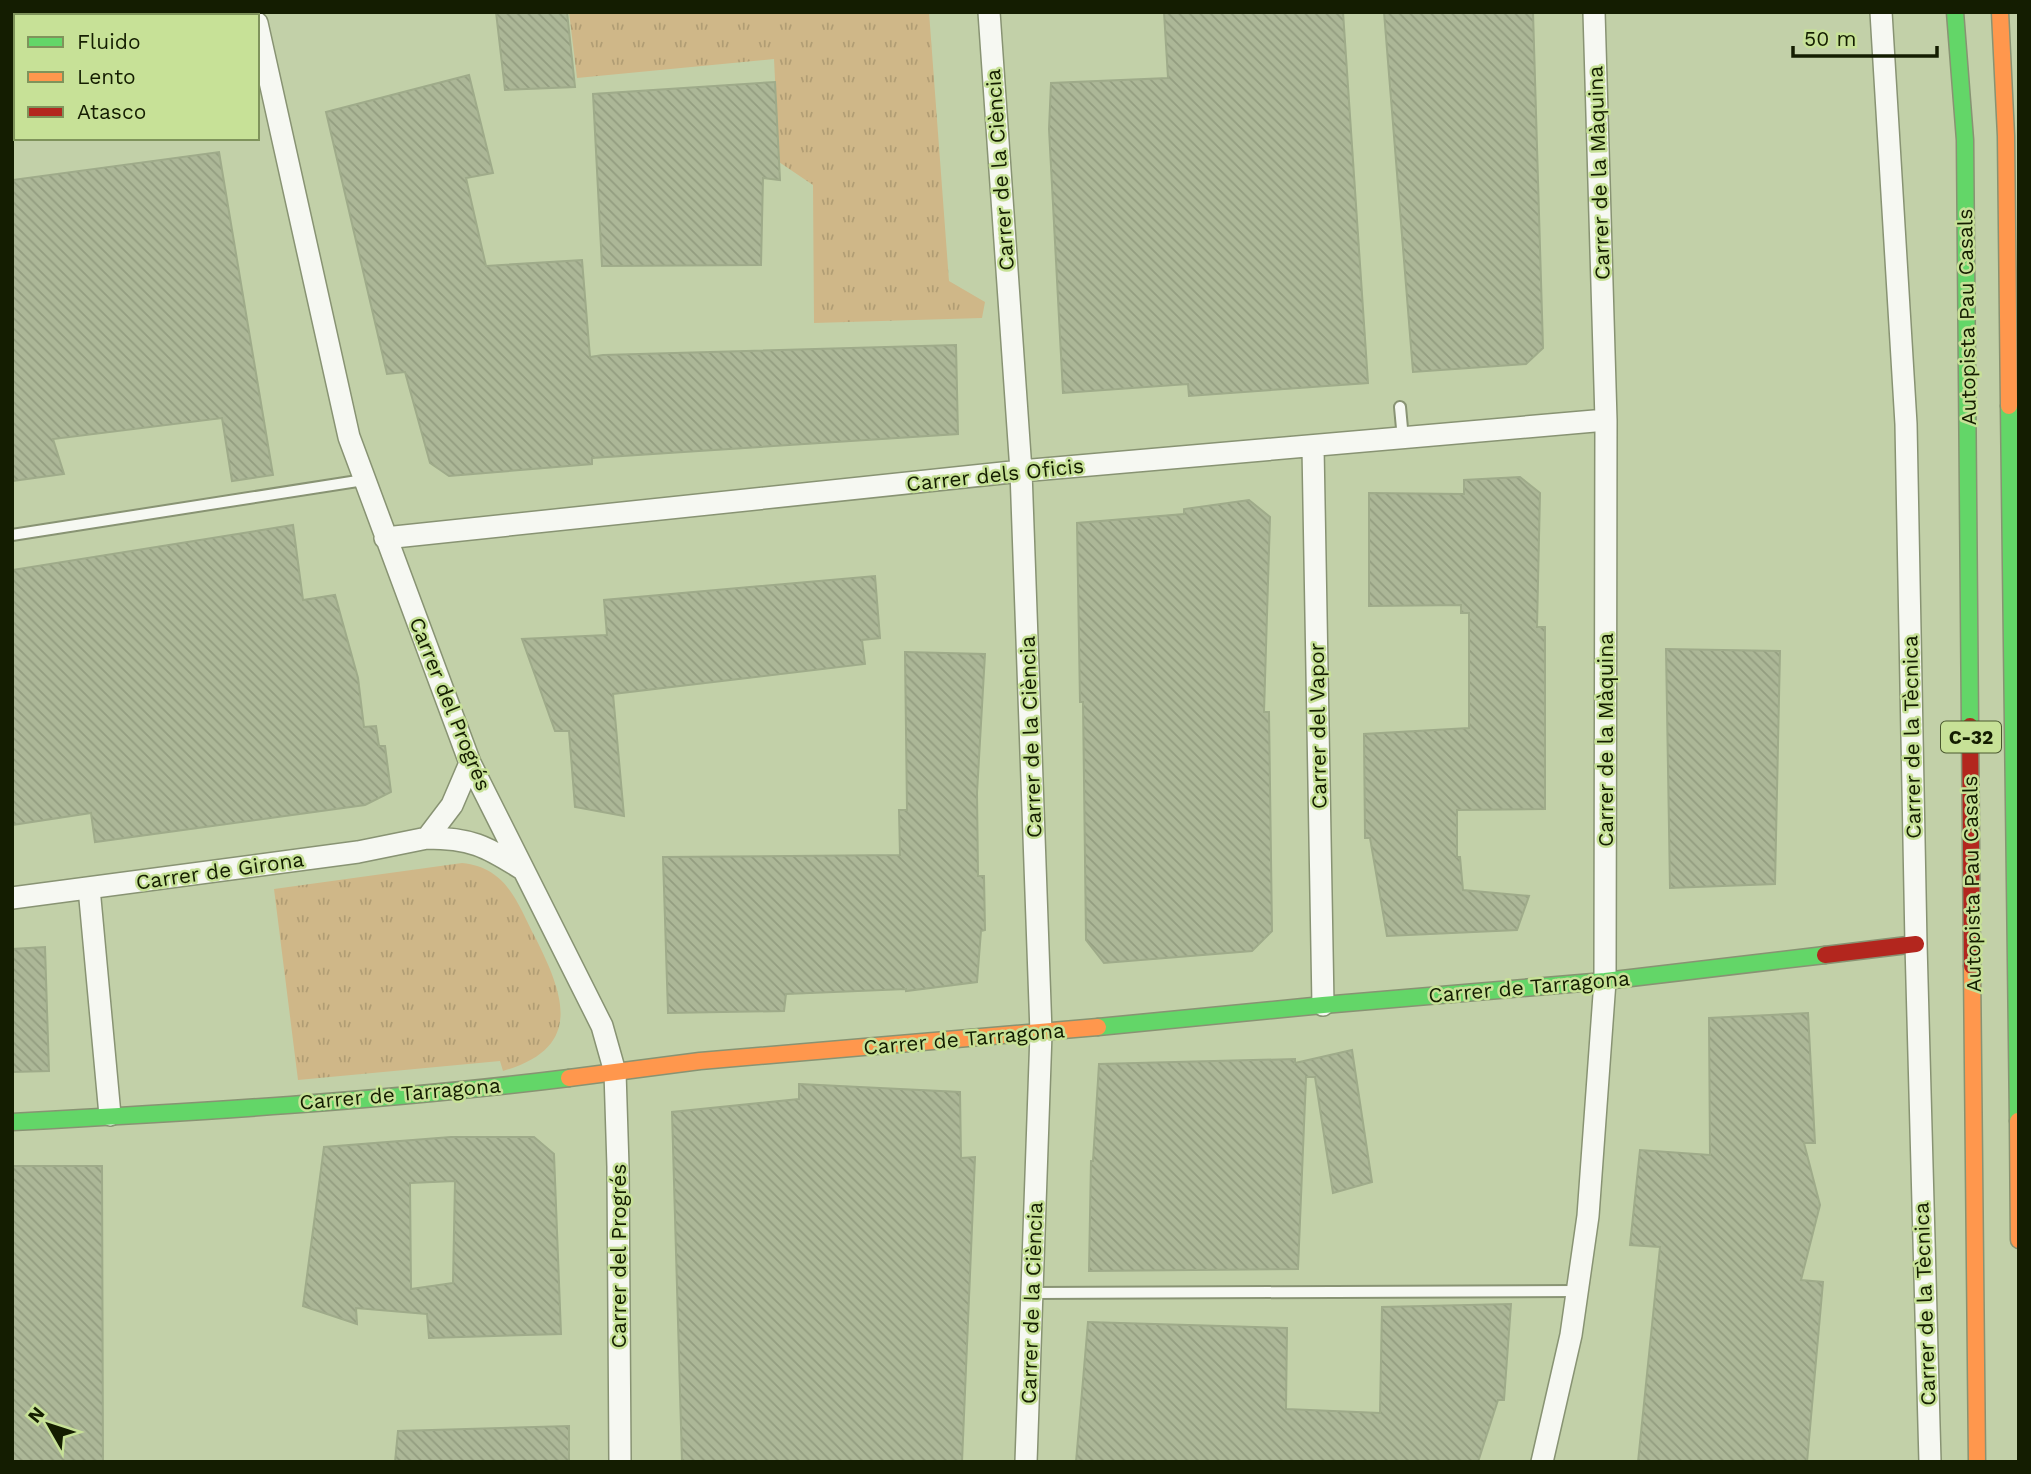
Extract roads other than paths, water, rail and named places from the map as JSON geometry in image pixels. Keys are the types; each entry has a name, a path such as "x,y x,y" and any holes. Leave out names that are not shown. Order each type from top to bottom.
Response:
{"main road":[{"name":"Autopista Pau Casals","path":"1955,12 1965,140 1977,1462"},
{"name":"Autopista Pau Casals","path":"2000,12 2006,135 2019,1240"},
{"name":"Carrer de Tarragona","path":"12,1122 176,1113 497,1087 700,1060 1041,1033 1605,981 1916,944"}],"street":[{"name":"Carrer de la Ciència","path":"989,12 1021,471 1041,1033 1026,1462"},
{"name":"Carrer de la Màquina","path":"1542,1462 1572,1335 1588,1216 1605,981 1606,421 1594,12"},
{"name":"Carrer de la Tècnica","path":"1881,12 1906,424 1930,1462"},
{"name":"Carrer del Progrés","path":"259,32 349,437 364,481 470,764 602,1026 615,1072 620,1462"},
{"name":"Carrer dels Oficis","path":"384,538 1021,471 1606,421"},
{"name":"Carrer del Vapor","path":"1313,447 1323,1005"},
{"path":"426,838 453,805 470,764"},
{"name":"Carrer de Girona","path":"12,898 358,852 426,838 462,839 482,845 523,870"},
{"path":"89,888 110,1115"}],"lane":[{"path":"1400,407 1403,439"},
{"path":"12,535 364,481"},
{"path":"1032,1293 1577,1291"}]}
